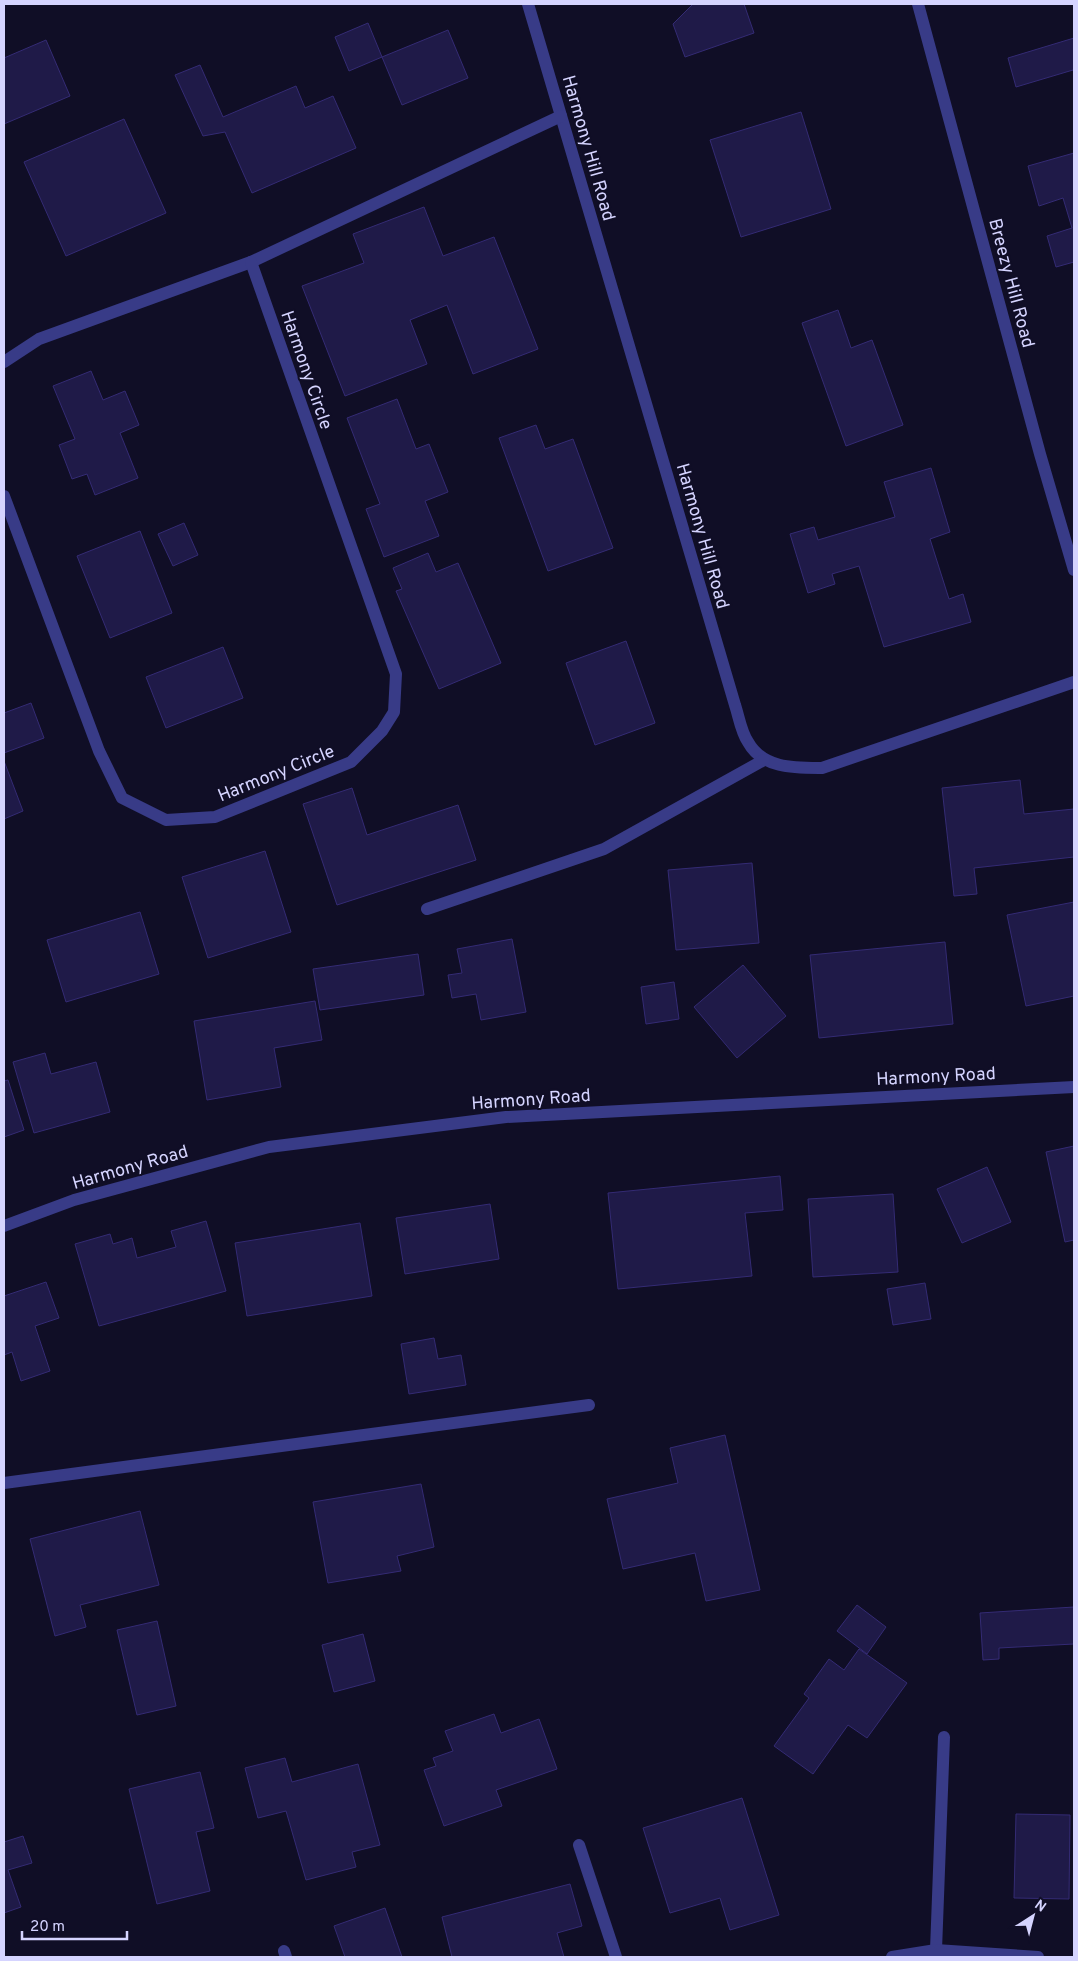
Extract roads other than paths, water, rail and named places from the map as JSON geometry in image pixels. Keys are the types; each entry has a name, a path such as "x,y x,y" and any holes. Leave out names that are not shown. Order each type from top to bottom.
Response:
{"street":[{"name":"Harmony Hill Road","path":"528,4 735,705 748,743 764,760"},
{"name":"Breezy Hill Road","path":"918,4 1074,570"},
{"path":"4,362 40,340 251,262 561,116"},
{"name":"Harmony Circle","path":"4,496 99,751 122,798 166,820 215,816 351,762 382,731 394,712 396,674 251,262"},
{"path":"426,909 604,849 764,760 791,768 822,768 1074,682"},
{"name":"Harmony Road","path":"4,1226 74,1200 269,1147 506,1117 1074,1087"},
{"path":"4,1483 589,1405"},
{"path":"936,1950 944,1737"},
{"path":"579,1845 616,1957"},
{"path":"892,1957 936,1950 1038,1957"}]}
